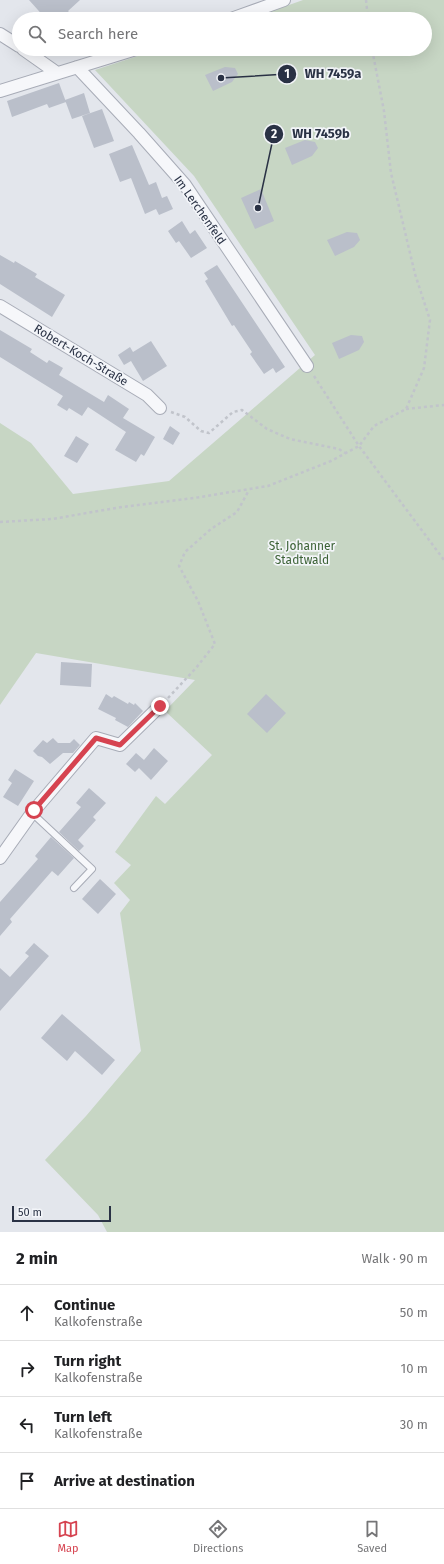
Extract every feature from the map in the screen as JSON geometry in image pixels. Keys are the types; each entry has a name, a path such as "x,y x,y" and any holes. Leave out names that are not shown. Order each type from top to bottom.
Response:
{"street":[{"path":"251,12 284,0"},
{"path":"0,34 12,42"},
{"path":"33,56 57,73"},
{"path":"0,91 113,56"},
{"name":"Im Lerchenfeld","path":"77,67 185,185 307,366"},
{"name":"Robert-Koch-Straße","path":"0,306 147,395 160,408"},
{"path":"0,858 32,813 96,738 120,745 160,706"}],"lane":[{"path":"32,813 92,869 74,888"}],"path":[{"path":"366,0 367,12"},
{"path":"373,56 384,111 391,173 415,274 430,320 424,368 406,409"},
{"path":"307,366 359,446 444,560"},
{"path":"0,522 52,519 122,507 268,486 331,461 359,446 374,426 406,409 444,405"},
{"path":"160,408 185,416 201,431 209,433 233,412 242,410 266,429 290,439 339,449 346,453"},
{"path":"160,706 196,668 215,644 198,601 179,566 185,552 211,529 237,512 249,489"}],"green space":[{"name":"St. Johanner Stadtwald","path":"303,0 444,0 444,1232 107,1232 98,1215 45,1160 86,1116 141,1051 120,913 130,900 114,883 131,865 115,852 156,796 165,804 212,755 165,711 195,680 36,653 0,705 0,423 31,443 73,494 169,481 315,355 194,176 95,70 138,56 432,56 432,12 270,12"}],"building":[{"path":"29,0 80,0 68,11 69,12 40,12"},
{"path":"225,67 235,68 238,74 232,82 213,91 205,75"},
{"path":"59,83 66,102 49,108 47,104 12,117 7,101"},
{"path":"84,93 90,113 72,119 65,100"},
{"path":"102,109 114,141 94,148 82,116"},
{"path":"305,140 315,142 318,148 312,156 292,165 285,148"},
{"path":"132,145 149,185 156,182 162,198 167,196 173,209 159,215 156,209 145,214 131,178 120,182 109,154"},
{"path":"261,189 274,221 255,229 241,198"},
{"path":"182,221 190,234 195,230 207,248 191,258 179,241 176,243 168,231"},
{"path":"347,232 357,233 360,240 354,247 335,256 327,240"},
{"path":"0,255 14,263 15,261 37,274 35,277 65,295 52,317 0,284"},
{"path":"217,265 285,367 276,373 273,368 264,374 250,354 252,352 234,325 232,326 205,281 208,279 204,273"},
{"path":"0,330 32,349 30,352 47,363 49,360 63,368 59,375 104,402 108,395 129,409 123,418 155,437 144,456 141,454 136,462 115,450 126,432 88,407 82,416 69,408 67,411 57,405 63,396 0,357"},
{"path":"351,335 362,336 364,342 359,350 339,359 332,343"},
{"path":"151,341 167,366 143,381 131,361 124,365 118,355 130,347 133,352"},
{"path":"170,426 180,433 173,445 163,439"},
{"path":"76,436 89,444 77,463 64,456"},
{"path":"61,662 92,664 91,687 60,685"},
{"path":"106,694 112,698 114,696 128,704 129,702 134,705 135,703 143,711 128,727 115,720 116,718 98,709"},
{"path":"266,694 286,713 267,733 247,714"},
{"path":"53,738 58,743 70,743 74,739 80,745 73,753 63,753 50,764 33,751 43,740 47,743"},
{"path":"154,748 168,761 151,780 139,768 135,772 126,764 136,753 144,760"},
{"path":"15,769 34,781 18,806 3,797 12,783 8,780"},
{"path":"89,788 106,803 93,817 96,820 78,840 84,846 79,851 59,832 81,807 76,803"},
{"path":"51,837 74,858 58,876 52,871 10,919 12,922 0,936 0,902 38,859 35,856"},
{"path":"100,879 116,894 98,914 82,899"},
{"path":"34,943 49,956 0,1011 0,968 10,977 29,956 25,953"},
{"path":"62,1014 115,1060 102,1075 75,1051 67,1061 41,1038"}],"place":[{"name":"WH 7459a","path":"221,78"},
{"name":"WH 7459b","path":"258,208"}],"route":[{"path":"34,810 96,738 120,745 160,706"}]}
